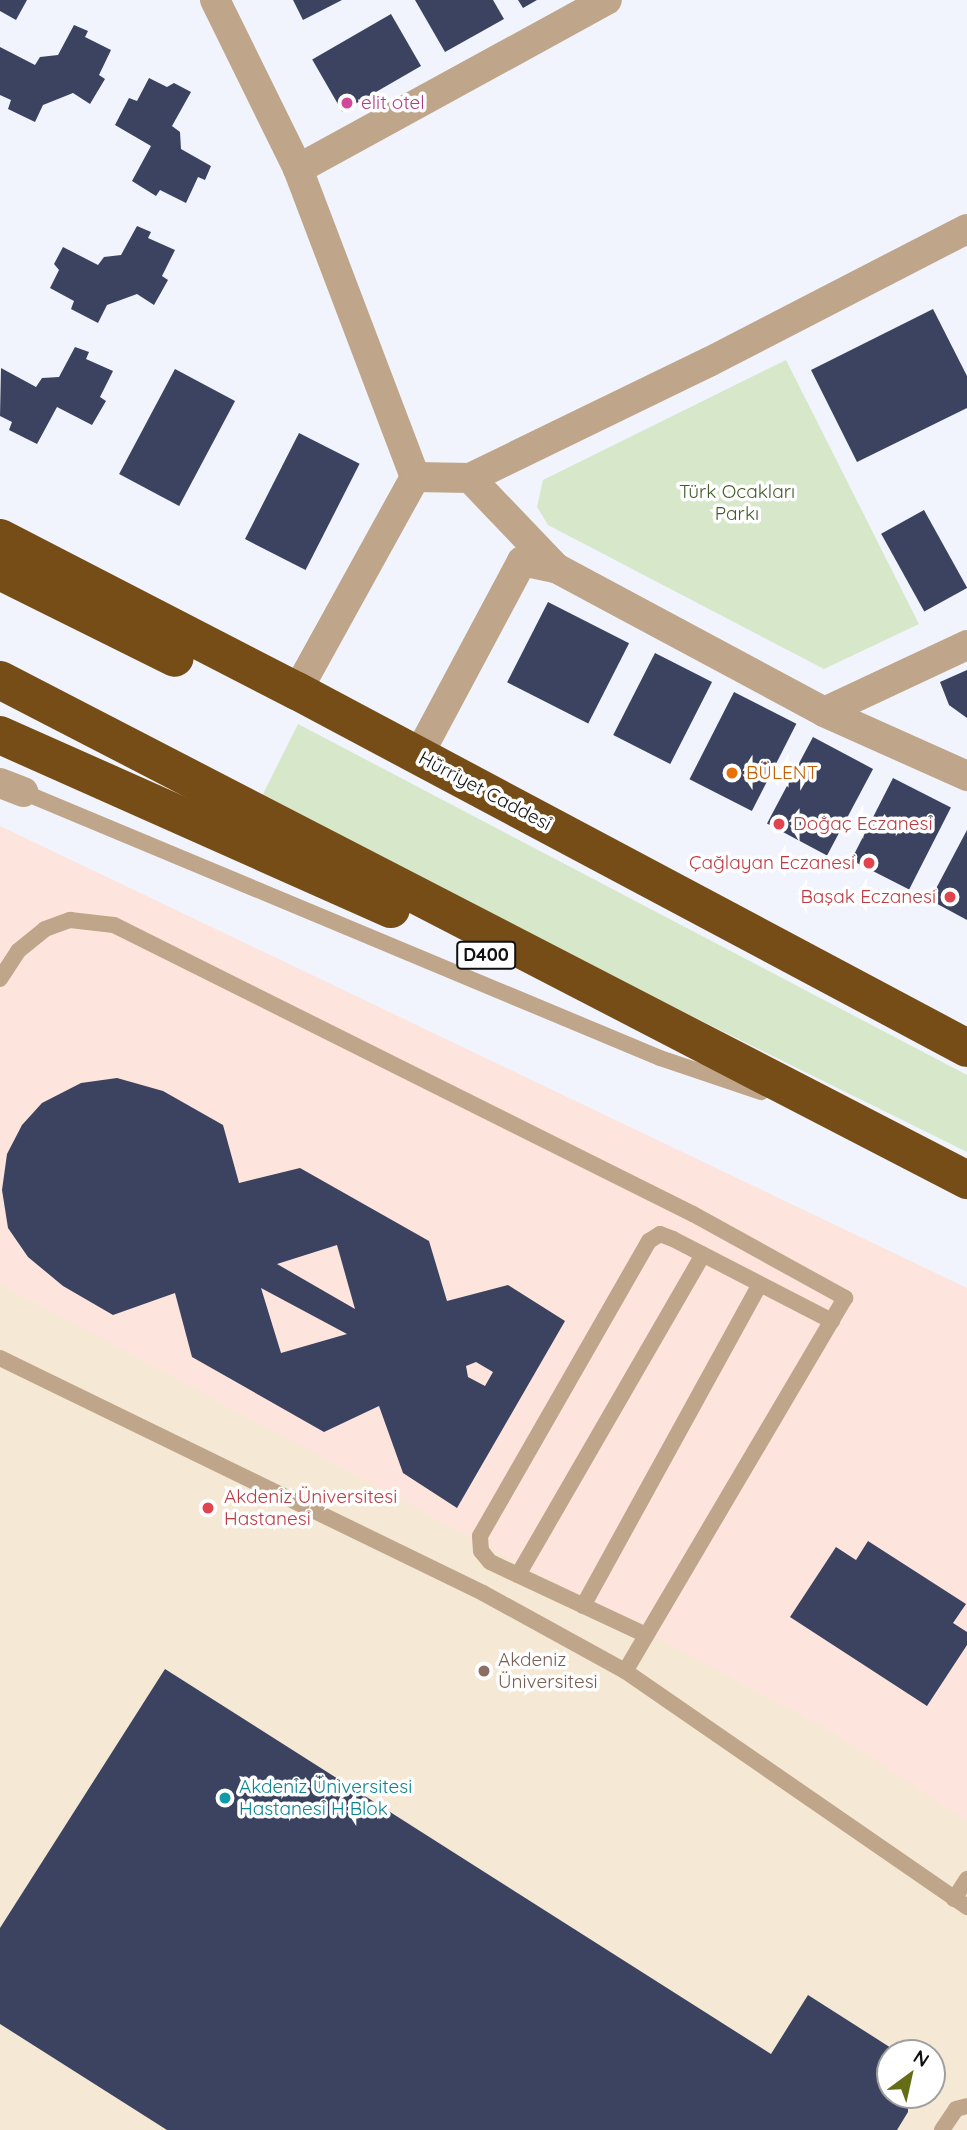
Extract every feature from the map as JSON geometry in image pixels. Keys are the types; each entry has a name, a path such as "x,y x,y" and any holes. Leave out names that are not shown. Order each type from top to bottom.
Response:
{"highway":[{"name":"Hürriyet Caddesi","path":"0,538 297,691 967,1050"},
{"path":"0,571 967,1050"},
{"path":"0,680 967,1180"},
{"name":"D400","path":"0,735 391,909 967,1186"}],"street":[{"path":"215,0 298,169 415,477 297,691"},
{"path":"298,169 607,0"},
{"path":"415,477 470,478 709,362 967,229"},
{"path":"470,478 556,568"},
{"path":"418,756 522,561 556,568 824,712 967,776"},
{"path":"824,712 967,645"}],"lane":[{"path":"8,789 660,1058 787,1100"},
{"path":"0,979 18,951 45,929 70,919 114,925 693,1214 845,1298 625,1671"},
{"path":"646,1635 490,1562 481,1551 480,1536 649,1241 660,1234 832,1321"},
{"path":"518,1575 703,1254"},
{"path":"583,1606 760,1284"},
{"path":"0,1358 483,1593 625,1671 960,1903 967,1879"},
{"path":"942,2130 956,2109 967,2106"}],"shaded area":[{"name":"Akdeniz Üniversitesi","path":"0,826 967,1288 967,2130 0,2130"},
{"name":"Akdeniz Üniversitesi Hastanesi","path":"0,1284 833,1733 967,1822 967,2130 0,2130"}],"green space":[{"name":"Türk Ocakları Parkı","path":"786,360 919,624 824,669 548,525 537,507 543,480"},
{"path":"298,724 967,1075 967,1152 259,802"}],"building":[{"path":"0,0 27,0 16,20 0,11"},
{"path":"293,0 342,0 303,20"},
{"path":"415,0 493,0 504,19 445,52"},
{"path":"518,0 537,0 523,8"},
{"path":"391,14 421,66 342,111 312,60"},
{"path":"74,25 88,31 85,37 111,50 99,75 105,79 90,104 73,93 43,105 35,122 8,109 11,100 0,95 0,47 35,65 40,57 58,55"},
{"path":"149,78 167,87 174,83 191,92 172,126 180,132 181,149 211,166 205,180 198,177 186,203 160,190 156,196 132,181 151,146 115,125 129,98 137,101"},
{"path":"137,226 151,232 148,238 175,250 162,276 168,280 154,305 137,294 107,305 98,323 71,309 74,301 50,288 59,270 54,264 63,247 98,265 104,257 121,255"},
{"path":"933,309 967,376 967,408 857,462 811,370"},
{"path":"75,347 89,352 86,359 113,371 100,397 106,401 92,425 57,407 37,444 9,430 12,422 0,416 1,368 36,387 42,378 59,377"},
{"path":"175,369 235,401 179,506 119,474"},
{"path":"299,433 360,464 306,570 245,539"},
{"path":"924,510 967,588 924,612 881,534"},
{"path":"548,602 629,643 588,724 507,682"},
{"path":"655,653 712,682 670,764 613,735"},
{"path":"967,670 967,718 949,705 940,682"},
{"path":"734,692 796,724 752,811 690,779"},
{"path":"813,737 873,769 827,855 767,824"},
{"path":"893,778 951,808 909,889 851,860"},
{"path":"967,830 967,920 930,900"},
{"path":"117,1078 163,1091 223,1125 239,1183 300,1168 429,1241 447,1301 508,1285 565,1321 457,1508 403,1473 379,1406 324,1432 192,1357 175,1293 113,1315 63,1286 28,1257 8,1228 2,1190 7,1154 22,1125 42,1103 81,1083","holes":["337,1245 355,1309 277,1264","261,1288 347,1334 281,1353","476,1362 493,1372 485,1386 468,1377 466,1366"]},
{"path":"868,1541 966,1604 953,1623 967,1632 967,1645 927,1706 790,1617 836,1547 856,1560"},
{"name":"Akdeniz Üniversitesi Hastanesi H Blok","path":"165,1669 771,2054 808,1995 877,2039 876,2109 908,2109 908,2112 897,2130 167,2130 0,2024 0,1928"}],"place":[{"name":"elit otel","path":"347,103"},
{"name":"BÜLENT","path":"732,773"},
{"name":"Doğaç Eczanesi","path":"779,824"},
{"name":"Çağlayan Eczanesi","path":"869,863"},
{"name":"Başak Eczanesi","path":"950,897"},
{"name":"Akdeniz Üniversitesi Hastanesi","path":"208,1508"},
{"name":"Akdeniz Üniversitesi","path":"484,1671"},
{"name":"Akdeniz Üniversitesi Hastanesi H Blok","path":"225,1798"}]}
